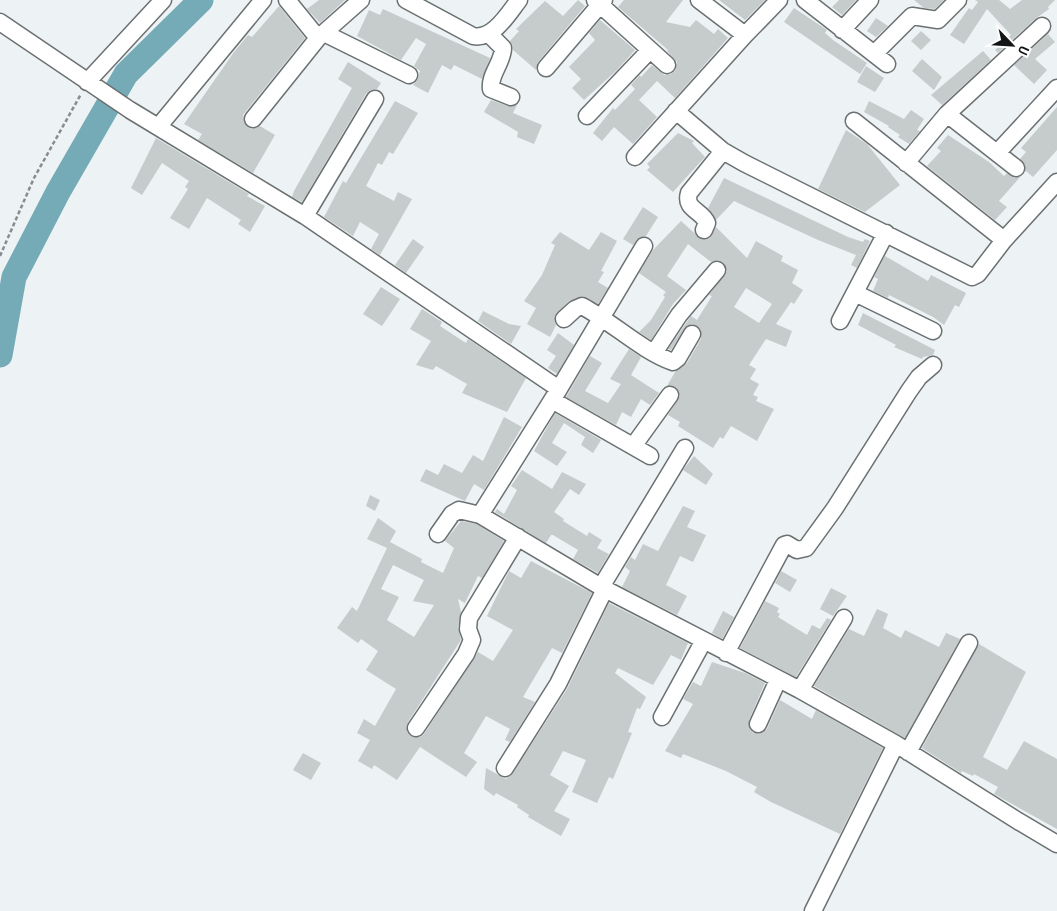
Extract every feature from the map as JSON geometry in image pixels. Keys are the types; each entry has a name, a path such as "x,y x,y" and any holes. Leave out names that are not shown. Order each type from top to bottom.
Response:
{"street":[{"path":"87,82 163,0"},
{"path":"144,118 264,0"},
{"path":"287,0 321,35 408,75"},
{"path":"253,119 321,35 361,0"},
{"path":"406,0 473,36 481,38 490,34 519,0"},
{"path":"699,0 745,35"},
{"path":"635,157 779,0"},
{"path":"805,0 880,59 908,18 916,16 938,20 958,0"},
{"path":"842,30 870,0"},
{"path":"546,68 600,2 667,65"},
{"path":"0,22 102,92 305,216 556,395 650,456"},
{"path":"906,163 947,114 1042,26"},
{"path":"490,34 503,48 501,58 490,84 491,89 511,98"},
{"path":"586,116 650,50"},
{"path":"997,153 1057,88"},
{"path":"305,216 376,99"},
{"path":"676,111 723,150 833,209 886,233 972,277 978,274 1004,240 1057,182"},
{"path":"947,114 1016,168"},
{"path":"854,120 1004,240"},
{"path":"704,230 707,223 704,217 689,205 687,200 689,194 723,150"},
{"path":"840,321 886,233"},
{"path":"480,515 603,318 644,246"},
{"path":"654,352 679,315 717,270"},
{"path":"855,293 934,332"},
{"path":"564,319 579,306 603,318 671,361 675,361 692,334"},
{"path":"726,653 784,544 798,550 806,548 835,508 909,391 919,377 933,365"},
{"path":"634,446 670,395"},
{"path":"505,768 558,684 603,588 685,448"},
{"path":"438,534 450,517 459,510 480,515 603,588 703,642 800,690 902,748 1057,844"},
{"path":"416,728 466,654 472,640 468,629 469,618 518,537"},
{"path":"800,690 844,618"},
{"path":"662,716 703,642"},
{"path":"813,911 902,748 969,643"},
{"path":"758,724 778,680"}],"path":[{"path":"0,256 34,178 87,82"}],"building":[{"path":"319,0 345,0 320,23 307,9"},
{"path":"578,0 585,6 538,62 536,70 513,50 510,41 519,31 516,29 545,1 563,16"},
{"path":"624,0 683,0 666,22 690,27 696,20 714,34 718,29 728,38 675,98 657,81 639,100 657,117 633,144 614,127 602,141 593,133 613,108 615,110 635,89 631,85 640,75 641,77 652,65 664,75 671,74 675,71 677,62 668,50 618,7"},
{"path":"719,0 765,0 745,20"},
{"path":"839,0 856,0 842,15 832,7"},
{"path":"914,0 944,0 935,9 924,8"},
{"path":"975,0 999,0 1010,9 1022,0 1055,0 1048,7 1049,9 1035,19 998,53 995,50 1011,35 987,9 964,44 950,35 969,8 972,10 978,2"},
{"path":"279,6 305,38 243,115 247,127 252,129 260,126 275,135 253,173 198,140 202,134 184,124 234,52 248,35 252,37"},
{"path":"794,8 827,30 825,33 833,40 867,63 860,74 784,22"},
{"path":"383,9 490,58 482,79 454,65 451,70 442,65 428,93 413,85 418,79 420,71 414,66 426,44 416,38 401,60 357,36 369,10 380,15"},
{"path":"876,18 888,26 876,37 867,31"},
{"path":"600,20 635,50 617,70 584,100 572,88 581,79 569,67 595,40 589,33"},
{"path":"921,31 931,40 921,50 911,41"},
{"path":"1048,34 1055,42 1035,59 1047,70 1034,84 1014,65"},
{"path":"983,51 991,60 942,105 931,95"},
{"path":"922,59 942,77 934,90 912,71"},
{"path":"348,62 381,83 377,89 371,90 366,94 302,202 292,197 294,191 352,88 338,79"},
{"path":"866,66 884,78 875,92 857,82"},
{"path":"491,100 508,106 517,105 513,113 542,125 534,144 517,137 518,132 484,112"},
{"path":"395,101 418,113 393,154 389,152 382,165 378,163 366,186 394,201 398,192 412,199 380,255 371,249 379,234 360,222 353,236 324,217 343,181 346,183"},
{"path":"869,101 904,119 911,110 924,119 917,130 920,131 909,144 898,137 900,135 889,126 864,112"},
{"path":"1057,107 1057,150 1033,177 1025,172 1025,165 1020,159 1026,152 1021,148"},
{"path":"846,130 867,144 900,185 865,212 818,189"},
{"path":"678,133 694,141 692,143 705,157 673,192 647,170 650,167 647,164"},
{"path":"948,135 989,162 1004,176 1007,173 1014,178 1021,176 999,201 1007,207 995,220 927,166 941,151 937,148"},
{"path":"156,138 249,194 247,196 265,206 250,232 238,224 241,220 207,198 189,229 170,218 188,189 185,187 189,181 162,163 142,195 131,188"},
{"path":"724,178 848,237 863,242 865,239 870,241 857,268 851,265 856,255 818,240 734,201 716,220 708,208"},
{"path":"643,207 658,217 646,236 639,238 633,245 623,239"},
{"path":"681,221 701,239 710,238 716,227 747,258 756,241 783,256 781,261 798,270 792,283 803,290 794,304 791,302 776,324 792,331 786,347 766,339 749,365 756,369 750,379 759,384 753,395 758,397 756,401 774,409 757,441 731,426 723,439 720,437 713,448 678,426 680,422 668,415 680,396 676,387 667,386 675,372 687,363 701,339 700,329 693,324 687,326 671,350 668,349 691,316 697,320 712,296 709,295 727,271 723,262 718,260 711,262 688,244 667,276 686,290 673,304 651,340 639,332 651,320 666,292 639,273 653,250","holes":["746,288 772,304 759,323 734,307"]},
{"path":"560,232 589,250 601,232 617,241 601,271 604,272 598,282 608,288 598,304 583,296 569,301 555,316 556,325 550,337 527,324 536,308 524,301 542,275 555,245 551,243"},
{"path":"413,239 424,247 406,273 395,265"},
{"path":"885,256 928,281 931,275 966,293 959,307 955,305 944,325 933,317 889,295 888,298 873,291 878,279 874,277"},
{"path":"381,287 400,299 382,326 363,314"},
{"path":"422,309 442,322 440,326 466,343 468,339 526,378 507,412 462,393 467,384 436,366 433,370 416,365 431,341 410,329"},
{"path":"483,311 509,324 521,326 511,344 478,321"},
{"path":"863,313 935,350 933,355 923,357 922,359 894,347 896,345 858,325"},
{"path":"558,333 574,345 557,374 548,368 556,356 547,350"},
{"path":"629,349 641,357 631,375 659,393 650,405 641,399 631,417 622,412 616,425 566,397 590,356 602,363 585,391 608,403 621,384 610,379"},
{"path":"555,413 601,440 593,453 581,445 585,437 564,423 552,443 567,452 557,466 534,451"},
{"path":"504,417 522,427 484,490 474,484 465,501 420,481 426,469 438,475 444,464 462,473 473,455 483,461"},
{"path":"694,456 713,474 706,485 683,470"},
{"path":"522,470 552,489 562,472 586,484 579,495 570,489 554,512 564,519 563,521 587,536 589,532 602,540 597,548 609,554 598,573 573,559 578,550 553,535 551,535 546,543 495,512 497,509 504,514 517,490 511,486"},
{"path":"370,495 380,500 375,511 366,506"},
{"path":"683,506 695,511 687,527 706,535 693,562 680,556 666,585 687,596 677,615 622,587 630,571 625,567 631,557 635,560 643,544 658,551"},
{"path":"378,518 396,531 390,542 422,559 421,562 443,573 454,548 445,541 461,521 476,524 504,541 482,578 478,576 465,603 458,599 461,612 458,628 461,640 408,722 407,732 411,736 420,737 424,734 478,652 493,661 513,630 487,616 509,571 521,578 531,561 592,593 562,653 552,648 523,697 535,702 510,742 505,740 510,729 486,716 464,753 477,762 466,777 420,747 397,780 374,765 372,769 358,761 370,740 357,733 364,719 375,726 396,689 366,670 378,651 361,639 358,643 337,628 352,607 357,611 387,548 367,539","holes":["393,565 424,580 413,601 434,605 414,637 387,620 399,597 381,589"]},
{"path":"781,571 797,580 790,592 775,583"},
{"path":"831,588 847,596 833,616 820,609"},
{"path":"765,601 779,608 777,612 780,614 778,617 807,635 812,625 820,629 827,618 831,620 796,677 740,648"},
{"path":"609,603 688,643 681,660 671,655 653,685 618,668 615,673 646,697 640,709 637,708 628,732 632,733 613,779 609,777 597,803 572,792 586,760 563,751 550,775 569,786 554,811 570,819 561,836 528,817 529,815 517,807 518,805 496,793 494,796 484,789 486,768 506,779 513,773 567,689"},
{"path":"877,609 888,614 883,628 901,638 905,630 939,647 946,633 960,639 905,738 814,686 849,629 864,636"},
{"path":"723,611 734,617 722,639 712,633"},
{"path":"979,644 1026,672 983,757 1007,770 1024,741 1057,759 1057,829 994,794 998,787 974,774 973,776 962,771 961,773 922,748"},
{"path":"712,662 745,673 765,683 749,720 750,729 753,733 759,734 767,729 780,700 812,719 816,710 883,748 840,834 771,802 754,792 757,787 726,771 683,754 681,758 665,751 693,704 683,699 693,682 701,686"},
{"path":"303,753 321,763 311,780 293,770"}],"waterway":[{"path":"0,355 14,277 58,192 126,74 201,0"}]}
